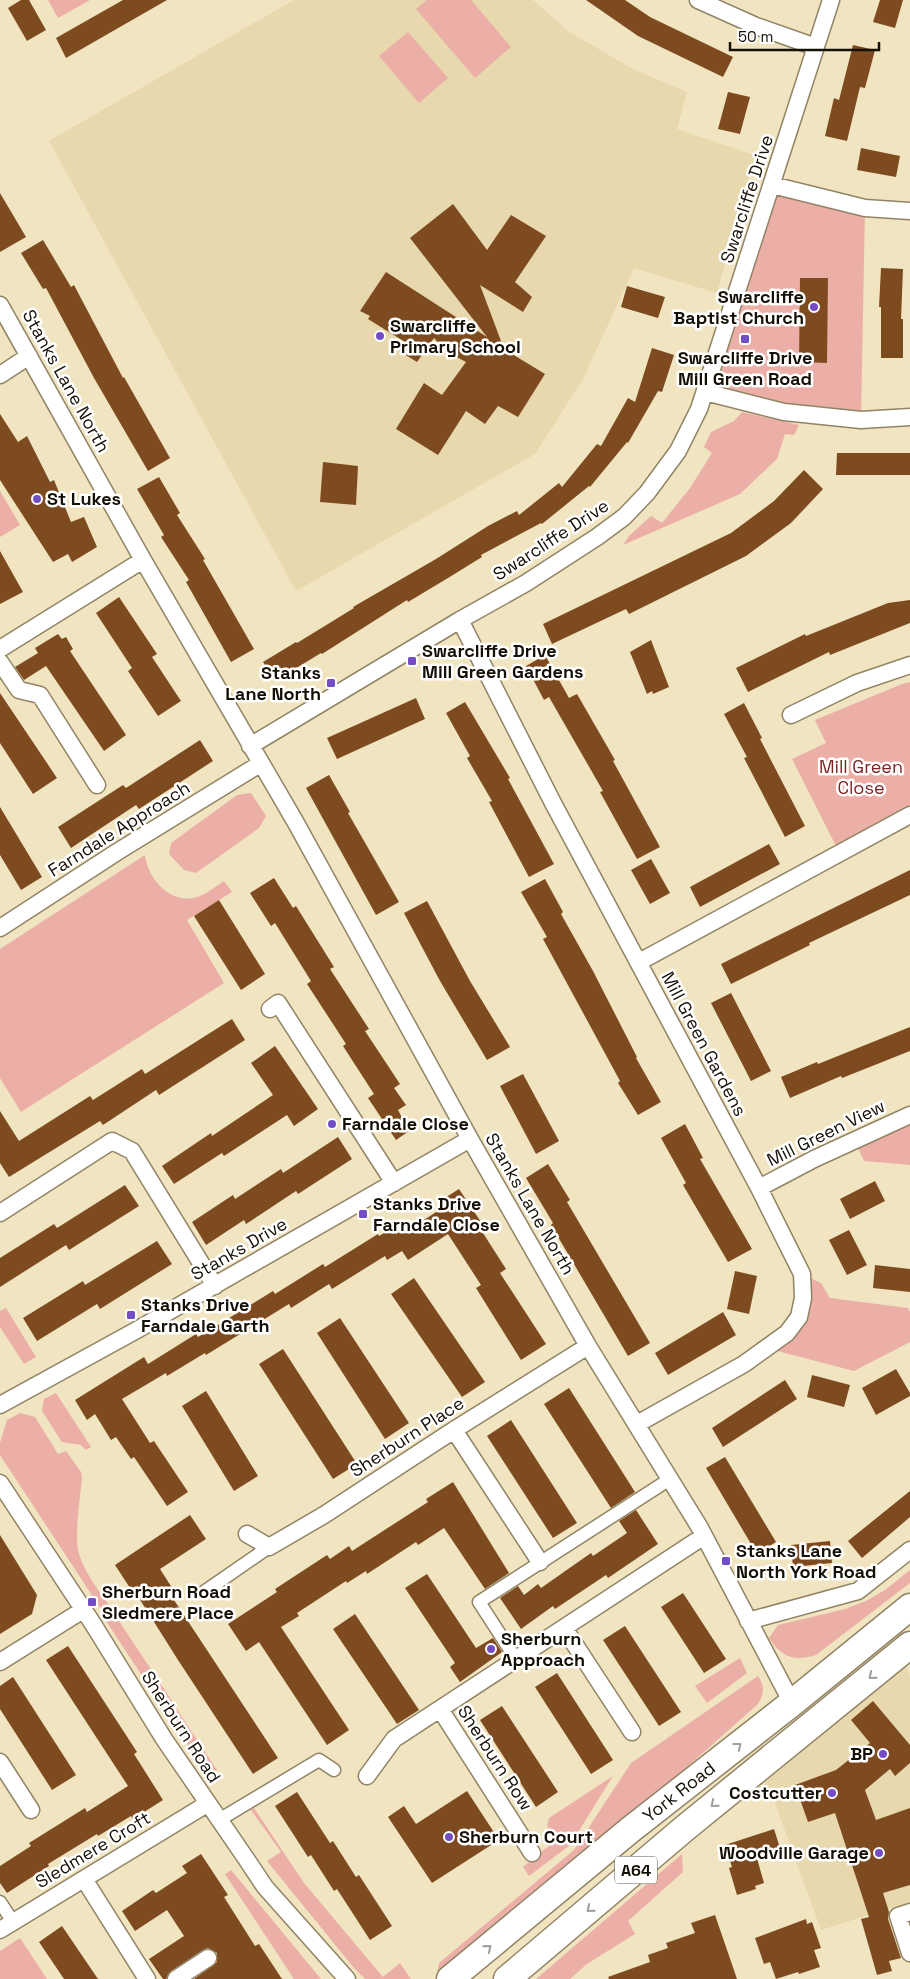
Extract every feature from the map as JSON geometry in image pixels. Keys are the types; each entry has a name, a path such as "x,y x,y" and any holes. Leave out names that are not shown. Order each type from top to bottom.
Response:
{"highway":[{"name":"York Road","path":"450,1979 630,1830 792,1703 910,1607"},
{"name":"York Road","path":"507,1979 685,1828 910,1645"}],"street":[{"path":"698,0 756,26 816,47"},
{"name":"Swarcliffe Drive","path":"250,746 568,557 624,517 647,493 678,451 699,409 831,0"},
{"path":"772,185 865,208 910,211"},
{"name":"Stanks Lane North","path":"0,305 143,560 296,823 470,1139 588,1346 704,1536 792,1703"},
{"path":"0,376 29,356"},
{"path":"705,392 784,412 861,420 910,417"},
{"path":"0,649 143,560"},
{"name":"Mill Green Gardens","path":"460,620 553,803 759,1188 802,1274 803,1298 799,1317 787,1333 744,1364 637,1424"},
{"path":"0,662 19,690 40,695 97,785"},
{"path":"791,715 857,683 910,665"},
{"name":"Farndale Approach","path":"2,922 260,764"},
{"path":"639,962 910,815"},
{"path":"270,1009 278,1003 394,1183"},
{"name":"Mill Green View","path":"759,1188 814,1159 910,1115"},
{"name":"Stanks Drive","path":"0,1405 215,1286 470,1139"},
{"path":"0,1213 112,1141 132,1151 215,1286"},
{"name":"Sherburn Place","path":"270,1547 324,1515 588,1346"},
{"path":"454,1430 540,1562"},
{"path":"516,1659 479,1602 670,1479"},
{"name":"Sherburn Road","path":"0,1483 207,1804 265,1887 347,1979"},
{"path":"204,1592 270,1547 247,1534"},
{"path":"367,1776 394,1739 704,1536"},
{"path":"748,1621 817,1604 858,1591 910,1550"},
{"path":"0,1662 83,1610"},
{"path":"564,1628 632,1732"},
{"name":"Sherburn Row","path":"440,1710 532,1853"},
{"path":"219,1820 319,1760 334,1770"},
{"path":"0,1762 31,1810"},
{"name":"Sledmere Croft","path":"6,1926 207,1804"},
{"path":"84,1879 147,1979"},
{"path":"0,1902 6,1926"},
{"path":"910,1912 898,1916 910,1953"},
{"path":"176,1979 208,1958"}],"shaded area":[{"name":"Swarcliffe Primary School","path":"294,0 533,0 568,31 631,68 687,92 677,129 755,155 717,293 634,268 583,379 535,454 296,591 49,141"},
{"path":"906,1666 910,1677 910,1902 821,1930 772,1795 764,1783"}],"green space":[{"path":"48,0 90,0 58,18"},
{"path":"427,0 471,0 511,47 475,78 416,9"},
{"path":"408,32 448,78 419,103 379,56"},
{"path":"772,185 865,208 861,420 705,392"},
{"path":"742,412 799,425 794,435 785,434 777,459 740,494 623,545 629,536 651,516 662,523 690,488 712,453 704,447 711,432 734,421"},
{"path":"0,491 20,525 0,537"},
{"name":"Mill Green Close","path":"910,682 910,805 836,846 792,759 826,743 815,720"},
{"path":"251,793 266,816 259,828 196,873 184,870 169,854 171,843 237,795"},
{"path":"145,855 151,873 169,894 187,898 197,897 224,881 232,892 187,920 224,983 21,1112 0,1078 0,949"},
{"path":"910,1124 910,1165 864,1161 858,1148"},
{"path":"802,1274 821,1283 830,1298 908,1308 910,1312 910,1342 854,1371 766,1348 787,1333"},
{"path":"6,1308 36,1357 24,1364 0,1327 0,1311"},
{"path":"56,1393 91,1447 86,1450 81,1445 62,1442 42,1411 44,1399"},
{"path":"20,1413 35,1417 58,1454 66,1451 81,1472 77,1538 79,1554 88,1575 109,1605 103,1612 0,1455 0,1443 7,1420"},
{"path":"910,1570 910,1583 816,1655 795,1658 783,1654 769,1638 778,1625 845,1609 866,1601 885,1590"},
{"path":"112,1615 115,1615 172,1701 171,1703 164,1707 162,1706 106,1621"},
{"path":"740,1658 747,1673 707,1703 695,1686"},
{"path":"758,1676 763,1690 758,1704 562,1878 439,1979 436,1979 439,1963 574,1850 631,1763"},
{"path":"176,1708 217,1770 208,1776 168,1714"},
{"path":"613,1776 570,1845 529,1876 523,1867 556,1840 547,1826 549,1818"},
{"path":"254,1808 304,1883 383,1977 400,1963 411,1979 365,1979 354,1968 267,1861 281,1852 251,1810"},
{"path":"682,1854 683,1872 628,1921 635,1934 587,1964 570,1979 536,1979"},
{"path":"231,1870 321,1979 294,1979 225,1874"},
{"path":"20,1938 47,1979 0,1979 0,1951"}],"building":[{"path":"21,0 29,0 46,30 27,41 8,8"},
{"path":"123,0 167,0 66,58 56,38"},
{"path":"586,0 625,0 650,17 733,57 723,77 638,36"},
{"path":"880,0 903,0 895,28 873,22"},
{"path":"853,45 875,50 865,88 860,87 847,141 825,136 834,98 839,100"},
{"path":"728,92 750,97 740,134 718,129"},
{"path":"861,148 900,156 896,177 857,170"},
{"path":"0,193 26,237 0,252"},
{"path":"453,204 487,250 511,215 546,236 515,282 532,297 523,312 480,285 504,349 545,374 518,417 498,406 485,424 466,411 438,455 396,429 424,383 442,395 466,362 447,352 434,338 417,362 399,351 405,342 368,319 370,316 360,311 386,272 487,337 410,238"},
{"path":"43,240 71,287 74,285 123,378 170,458 148,471 94,378 46,288 43,289 21,253"},
{"path":"881,268 903,269 901,319 903,319 903,358 881,358 881,307 879,307"},
{"name":"Swarcliffe Baptist Church","path":"800,278 828,278 827,363 799,362"},
{"path":"627,286 665,297 658,318 621,307"},
{"path":"652,348 674,355 662,392 658,391 628,443 590,487 542,524 481,555 482,557 448,578 408,602 407,600 322,654 275,681 263,662 488,526 517,511 519,515 559,483 562,487 597,444 601,446 628,398 635,402"},
{"name":"St Lukes","path":"0,414 18,442 27,436 50,482 54,480 71,522 84,517 97,547 72,562 68,554 53,562 0,480"},
{"path":"837,453 910,453 910,475 836,475"},
{"path":"323,462 358,466 356,505 320,502"},
{"path":"804,470 823,489 791,523 746,556 629,614 626,609 552,644 543,624 731,533 774,501"},
{"path":"159,477 180,513 177,515 205,559 203,560 254,649 231,662 186,582 189,580 161,537 164,535 137,489"},
{"path":"0,551 23,592 0,604"},
{"path":"119,597 157,654 152,657 181,701 158,716 128,671 132,668 96,613"},
{"path":"910,600 910,623 830,655 829,652 748,692 736,668 805,634 806,636 888,603"},
{"path":"58,634 62,639 66,637 73,649 70,651 126,735 104,751 46,666 24,680 15,667 38,653 35,648"},
{"path":"651,640 669,687 653,694 652,691 647,694 630,652"},
{"path":"545,655 569,698 577,694 615,760 613,761 660,847 637,859 600,792 603,791 549,697 544,700 526,666"},
{"path":"0,693 57,778 33,794 0,743"},
{"path":"416,698 425,719 337,759 327,738"},
{"path":"465,702 510,778 508,779 554,864 529,877 489,802 492,801 467,758 470,756 446,713"},
{"path":"744,703 762,738 760,739 805,826 785,837 744,758 747,757 724,714"},
{"path":"200,740 213,761 139,809 136,805 71,848 58,827 123,785 126,788"},
{"path":"329,775 350,812 348,813 399,902 376,915 306,788"},
{"path":"0,807 42,877 21,890 0,855"},
{"path":"769,844 780,864 700,907 690,887"},
{"path":"651,859 670,893 650,904 631,870"},
{"path":"910,870 910,895 809,943 810,945 731,984 721,964"},
{"path":"274,878 293,908 296,906 334,967 330,969 369,1029 365,1031 400,1084 394,1088 406,1105 398,1110 409,1131 396,1140 368,1098 374,1094 343,1046 346,1044 307,984 311,981 275,923 271,926 250,893"},
{"path":"545,879 563,912 561,914 661,1102 638,1115 618,1083 620,1081 543,939 547,937 521,892"},
{"path":"219,900 265,974 241,990 194,916"},
{"path":"427,901 470,981 510,1047 487,1060 440,981 404,913"},
{"path":"731,993 771,1071 751,1081 711,1003"},
{"path":"232,1019 245,1040 159,1095 156,1090 103,1125 100,1121 9,1177 0,1163 0,1111 19,1141 90,1096 93,1100 142,1069 145,1074"},
{"path":"910,1027 910,1051 842,1078 841,1076 790,1098 781,1077"},
{"path":"275,1046 318,1109 294,1126 287,1115 224,1156 222,1153 174,1184 162,1166 211,1133 212,1136 273,1095 251,1063"},
{"path":"523,1074 559,1141 536,1154 500,1086"},
{"path":"685,1124 703,1158 700,1159 752,1249 728,1262 683,1185 686,1183 661,1138"},
{"path":"338,1137 352,1159 298,1194 296,1191 246,1224 244,1220 206,1245 192,1222 233,1195 235,1199 281,1169 283,1173"},
{"path":"548,1164 570,1200 567,1202 650,1343 628,1356 551,1225 553,1223 526,1178"},
{"path":"875,1181 885,1201 850,1219 840,1199"},
{"path":"125,1185 139,1206 69,1250 66,1245 0,1287 0,1258 54,1224 57,1228"},
{"path":"459,1189 487,1231 483,1233 506,1269 500,1273 546,1344 521,1360 476,1288 481,1285 448,1234 408,1260 402,1251 387,1260 385,1256 332,1289 329,1284 291,1308 289,1304 206,1355 205,1353 167,1376 166,1373 122,1399 150,1443 154,1441 188,1492 167,1506 134,1457 131,1459 116,1437 111,1440 95,1414 87,1420 75,1400 144,1357 148,1364 196,1334 198,1337 273,1291 275,1294 323,1264 325,1267 378,1234 379,1236 396,1226 399,1232 411,1224 413,1227 444,1207 440,1201"},
{"path":"849,1230 867,1265 847,1275 829,1240"},
{"path":"157,1241 172,1264 100,1309 97,1304 37,1341 23,1318 83,1281 85,1285"},
{"path":"875,1265 910,1269 910,1292 873,1288"},
{"path":"735,1271 757,1276 749,1314 727,1309"},
{"path":"414,1278 485,1382 462,1397 391,1294"},
{"path":"723,1312 736,1335 668,1375 655,1353"},
{"path":"340,1318 409,1423 385,1439 317,1333"},
{"path":"283,1349 357,1464 333,1479 259,1364"},
{"path":"896,1369 910,1396 876,1415 862,1388"},
{"path":"812,1375 850,1385 844,1407 807,1397"},
{"path":"785,1380 797,1399 723,1447 712,1428"},
{"path":"569,1388 635,1492 611,1508 544,1404"},
{"path":"206,1391 258,1476 234,1491 182,1406"},
{"path":"511,1420 577,1523 553,1538 487,1436"},
{"path":"725,1457 776,1542 757,1554 706,1468"},
{"path":"453,1482 509,1573 485,1589 444,1528 418,1545 416,1542 367,1574 366,1571 347,1583 346,1581 297,1613 299,1616 281,1627 349,1730 327,1745 259,1642 246,1651 228,1624 277,1592 275,1589 327,1555 330,1559 349,1546 352,1551 428,1502 426,1499"},
{"path":"910,1491 910,1517 862,1558 848,1541"},
{"path":"636,1510 658,1544 608,1578 606,1575 555,1609 553,1606 521,1629 500,1598 518,1586 524,1595 538,1584 541,1588 591,1553 593,1556 627,1533 619,1521"},
{"path":"190,1515 206,1539 160,1569 176,1594 172,1597 278,1758 253,1774 132,1587 130,1588 115,1565"},
{"path":"0,1535 37,1595 32,1614 0,1634"},
{"path":"830,1541 832,1563 793,1567 791,1545"},
{"path":"427,1574 476,1648 493,1638 502,1652 460,1682 450,1667 455,1663 405,1588"},
{"path":"683,1593 726,1659 704,1673 661,1607"},
{"path":"355,1614 419,1710 397,1724 333,1629"},
{"path":"625,1626 681,1712 659,1726 603,1640"},
{"path":"68,1646 137,1752 134,1754 163,1800 133,1819 131,1816 98,1836 97,1834 48,1864 49,1866 7,1893 0,1883 0,1866 31,1846 29,1843 85,1808 87,1812 128,1786 46,1660"},
{"path":"557,1673 613,1760 591,1774 535,1687"},
{"path":"13,1677 76,1775 52,1790 0,1709 0,1686"},
{"path":"873,1701 910,1745 910,1763 895,1776 890,1769 865,1790 876,1820 910,1808 910,1885 883,1893 889,1912 888,1919 901,1958 889,1961 892,1971 877,1975 861,1919 869,1917 835,1813 808,1822 795,1785 836,1770 870,1743 851,1720"},
{"path":"502,1706 558,1792 536,1807 480,1720"},
{"name":"Sherburn Court","path":"467,1791 499,1840 432,1883 388,1817 404,1806 416,1824"},
{"path":"297,1792 330,1843 333,1841 356,1877 359,1875 392,1926 370,1940 337,1889 334,1891 311,1855 308,1857 275,1806"},
{"path":"774,1829 780,1848 756,1855 764,1883 755,1886 756,1889 737,1895 729,1868 732,1867 725,1845"},
{"path":"201,1854 228,1895 224,1897 255,1946 259,1944 282,1979 194,1979 217,1962 217,1953 208,1948 171,1971 166,1979 163,1979 149,1959 184,1936 167,1910 135,1931 122,1911 153,1890 156,1893 187,1873 182,1866"},
{"path":"715,1915 737,1979 609,1979 608,1977 650,1962 648,1955 668,1948 666,1943 695,1933 691,1923"},
{"path":"806,1919 807,1924 812,1922 821,1948 814,1950 820,1967 776,1979 770,1962 764,1964 755,1938"},
{"path":"62,1926 98,1979 64,1979 39,1942"}],"place":[{"name":"Swarcliffe Baptist Church","path":"814,307"},
{"name":"Swarcliffe Primary School","path":"380,336"},
{"name":"Swarcliffe Drive Mill Green Road","path":"745,339"},
{"name":"St Lukes","path":"37,499"},
{"name":"Swarcliffe Drive Mill Green Gardens","path":"412,661"},
{"name":"Stanks Lane North","path":"331,683"},
{"name":"Farndale Close","path":"332,1124"},
{"name":"Stanks Drive Farndale Close","path":"363,1214"},
{"name":"Stanks Drive Farndale Garth","path":"131,1315"},
{"name":"Stanks Lane North York Road","path":"726,1561"},
{"name":"Sherburn Road Sledmere Place","path":"92,1602"},
{"name":"Sherburn Approach","path":"491,1649"},
{"name":"BP","path":"883,1754"},
{"name":"Costcutter","path":"832,1793"},
{"name":"Sherburn Court","path":"449,1837"},
{"name":"Woodville Garage","path":"879,1853"}]}
